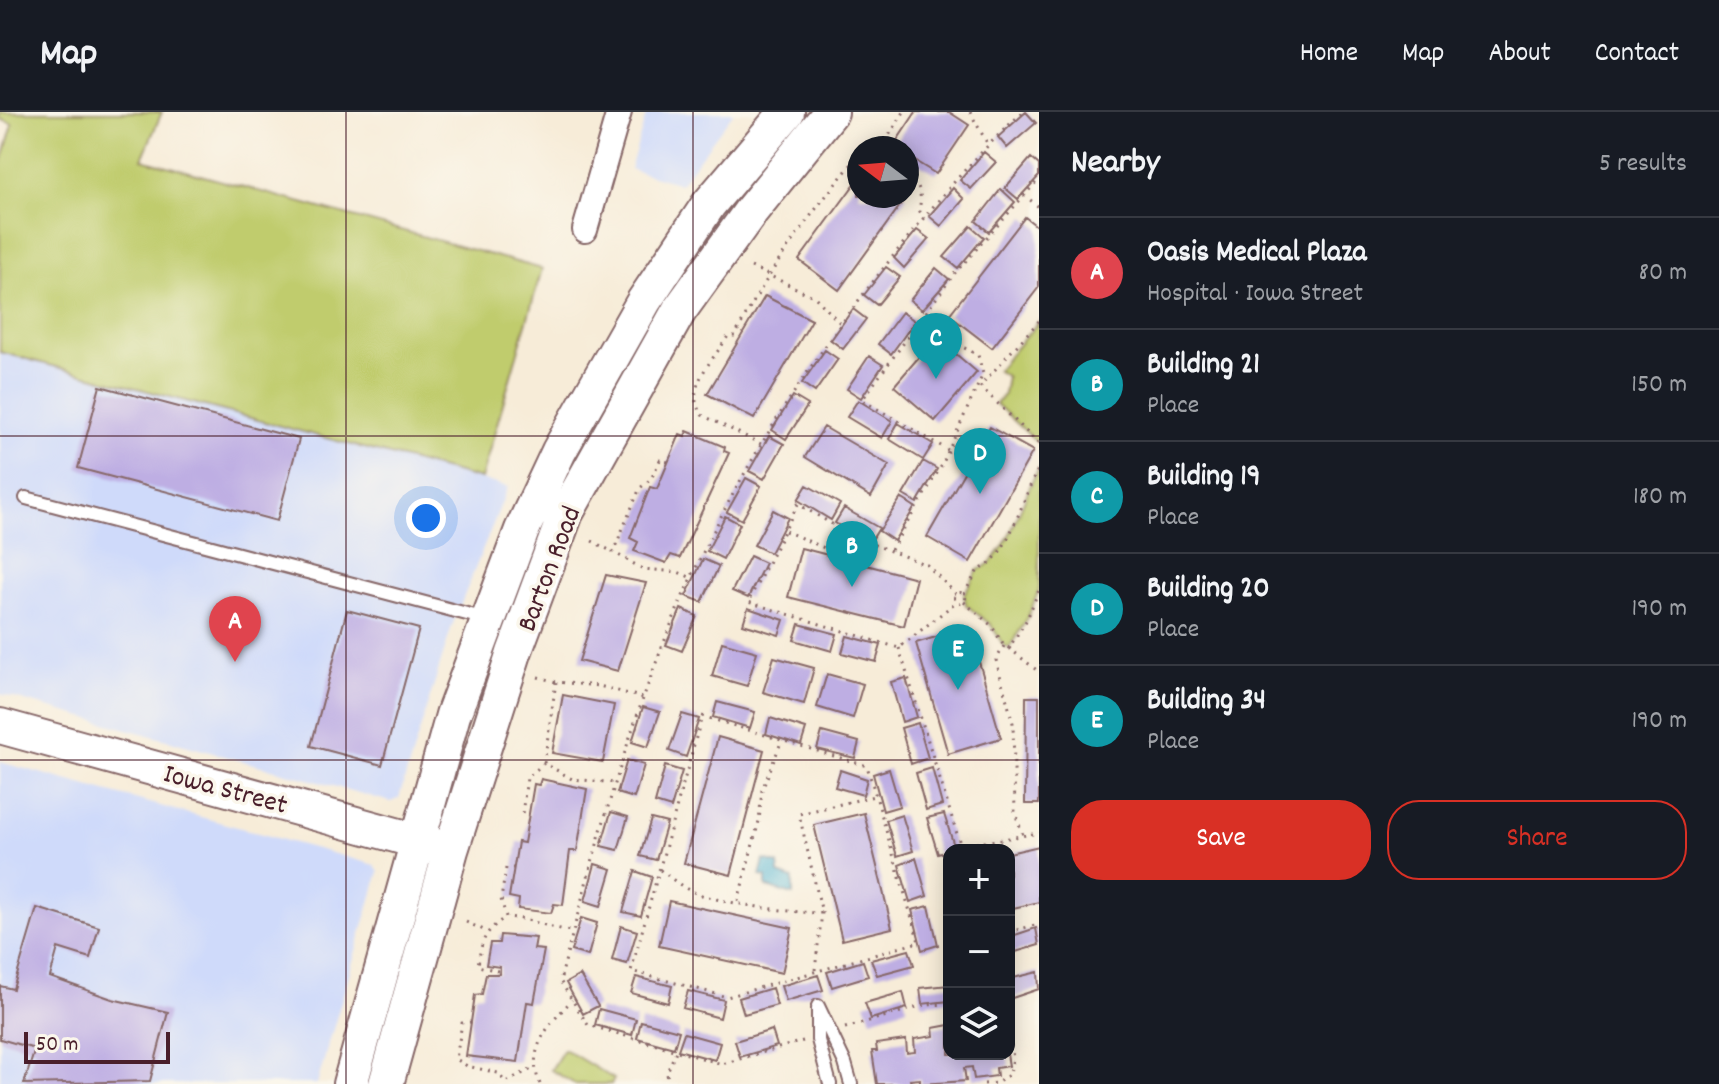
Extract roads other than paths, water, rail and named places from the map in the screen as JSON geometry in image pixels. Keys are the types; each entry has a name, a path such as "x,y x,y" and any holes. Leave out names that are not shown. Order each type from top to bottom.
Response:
{"main road":[{"name":"Barton Road","path":"386,1084 435,846 453,715 486,619 559,451 617,345 709,204 787,112"},
{"name":"Barton Road","path":"350,1084 435,846 514,653 566,513 679,311 751,211 831,112"},
{"path":"559,451 590,468"},
{"name":"Iowa Street","path":"0,726 435,846"}],"street":[{"path":"585,230 619,112"}],"lane":[{"path":"26,498 486,619"},
{"path":"830,1084 818,1040 818,1006 845,1063 851,1084"}],"water":[{"path":"764,860 778,864 779,874 793,879 793,895 766,887 766,877 760,876"}],"place":[{"name":"Building 19","path":"936,379"},
{"name":"Building 20","path":"980,494"},
{"name":"Building 21","path":"852,587"},
{"name":"Oasis Medical Plaza","path":"235,662"},
{"name":"Building 34","path":"958,690"}]}
